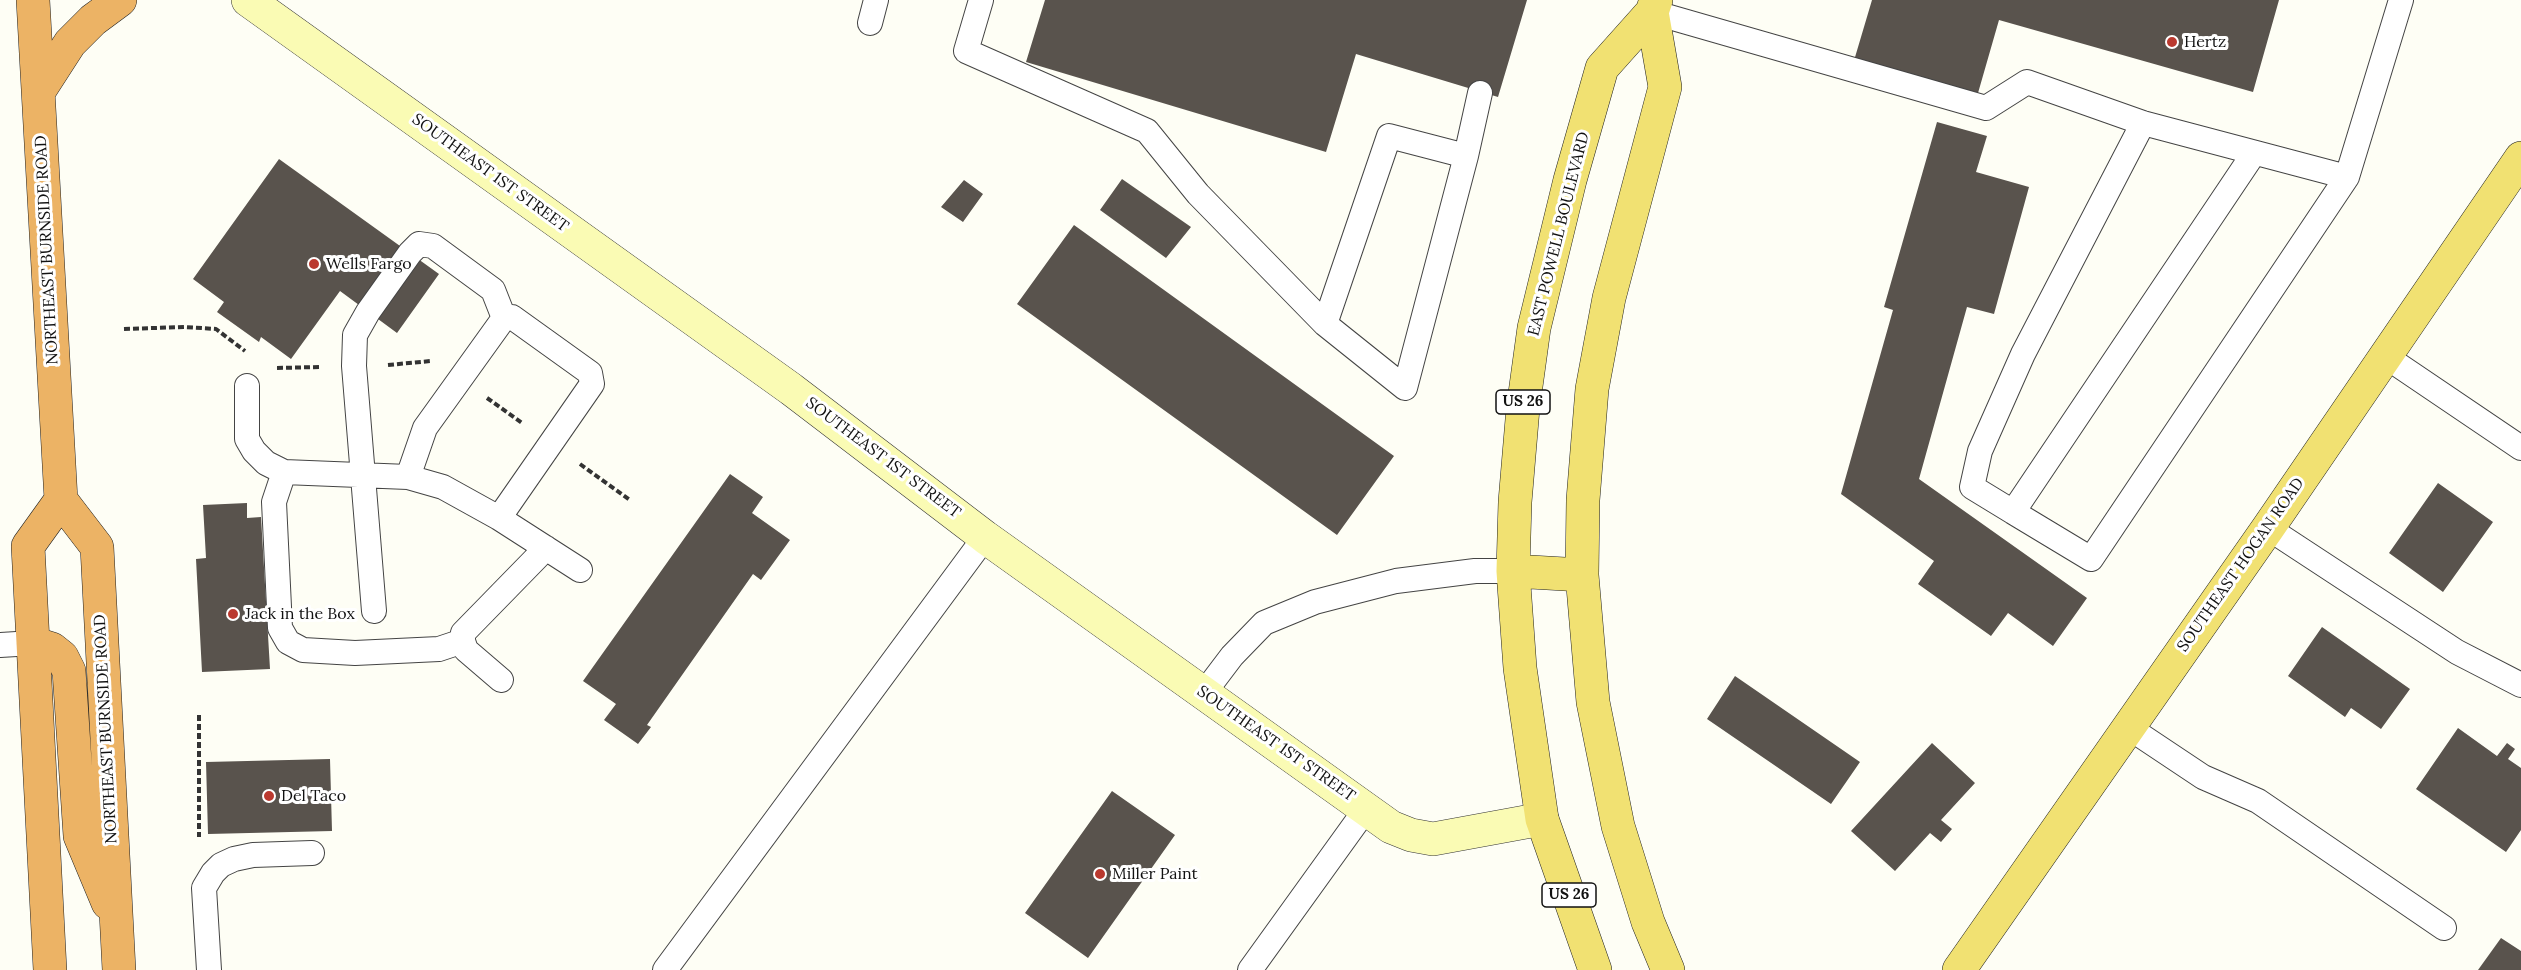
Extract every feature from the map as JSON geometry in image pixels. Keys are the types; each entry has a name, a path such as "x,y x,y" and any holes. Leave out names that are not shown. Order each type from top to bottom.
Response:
{"highway":[{"name":"NORTHEAST BURNSIDE ROAD","path":"33,0 61,500 97,547 119,970"},
{"path":"39,91 70,43 93,20 120,0"},
{"path":"50,970 28,546 61,500"},
{"path":"33,643 52,649 62,657 69,671 80,836 116,924"}],"main road":[{"name":"EAST POWELL BOULEVARD","path":"1595,970 1542,819 1529,743 1520,668 1514,571 1515,502 1523,408 1534,328 1550,256 1602,69 1654,6"},
{"path":"1654,6 1665,87 1611,287 1592,389 1582,500 1582,575 1593,702 1618,826 1648,922 1668,970"},
{"name":"SOUTHEAST HOGAN ROAD","path":"1959,970 2268,528 2521,158"},
{"path":"1514,571 1582,575"}],"street":[{"name":"SOUTHEAST 1ST STREET","path":"248,0 782,382 985,537 1391,827 1411,835 1433,839 1542,819"}],"lane":[{"path":"870,23 876,0"},
{"path":"981,0 966,51 1147,131 1198,194 1325,324 1405,388 1467,156 1480,93"},
{"path":"2144,123 2023,354 1980,451 1972,487 2091,559 2348,177 2401,0"},
{"path":"1654,6 1986,108 2027,82 2144,123 2348,177"},
{"path":"1325,324 1389,136 1467,156"},
{"path":"2013,512 2254,153"},
{"path":"374,611 354,366 355,335 368,312 419,244 433,246 493,290 504,318"},
{"path":"408,477 425,428 504,318 512,317 590,373 592,384 500,518"},
{"path":"2385,356 2521,448"},
{"path":"247,386 247,439 254,451 266,463 284,472 408,477 443,487 500,518 580,570"},
{"path":"284,472 274,502 280,628 288,642 303,650 355,653 439,649 463,641"},
{"path":"2268,528 2457,652 2521,685"},
{"path":"665,970 985,537"},
{"path":"501,680 466,650 463,641 464,633 546,548"},
{"path":"1204,693 1232,656 1264,624 1316,602 1396,581 1475,571 1514,571"},
{"path":"0,645 33,643"},
{"path":"2128,727 2203,777 2258,801 2444,928"},
{"path":"1250,970 1366,809"},
{"path":"209,970 204,888 213,873 221,865 234,859 254,855 312,853"}],"path":[{"path":"124,328 184,327"},
{"path":"199,715 199,838 213,873"}],"building":[{"path":"1045,0 1527,0 1498,97 1356,54 1326,152 1026,62"},
{"name":"Hertz","path":"1872,0 2279,0 2253,92 1999,20 1976,100 1853,64"},
{"path":"1937,122 1987,136 1976,172 2029,187 1994,314 1967,307 1919,479 2087,598 2053,646 2008,613 1991,636 1918,584 1934,561 1841,494 1893,310 1884,307"},
{"name":"Wells Fargo","path":"279,159 439,274 397,333 340,291 291,359 261,337 259,342 217,312 224,302 193,279"},
{"path":"1122,179 1191,227 1166,258 1100,210"},
{"path":"964,180 983,194 963,222 941,207"},
{"path":"1074,225 1394,456 1337,535 1017,304"},
{"path":"730,474 763,497 752,513 790,540 761,580 753,574 647,725 651,727 638,744 604,720 616,704 583,681"},
{"path":"2438,483 2493,522 2443,592 2389,553"},
{"name":"Jack in the Box","path":"247,503 247,518 261,517 270,669 202,672 196,559 206,558 203,505"},
{"path":"2322,627 2410,689 2381,729 2351,708 2345,717 2288,676"},
{"path":"1735,676 1860,762 1831,804 1707,719"},
{"path":"2458,728 2497,756 2507,743 2515,749 2508,759 2521,768 2521,830 2506,852 2416,789"},
{"path":"1932,743 1975,783 1941,820 1952,829 1941,842 1930,833 1895,871 1851,831"},
{"name":"Del Taco","path":"330,759 332,831 208,834 206,762"},
{"name":"Miller Paint","path":"1112,791 1175,835 1088,958 1025,913"},
{"path":"2501,938 2521,951 2521,970 2478,970"}],"place":[{"name":"Hertz","path":"2172,42"},
{"name":"Wells Fargo","path":"314,264"},
{"name":"Jack in the Box","path":"233,614"},
{"name":"Del Taco","path":"269,796"},
{"name":"Miller Paint","path":"1100,874"}]}
